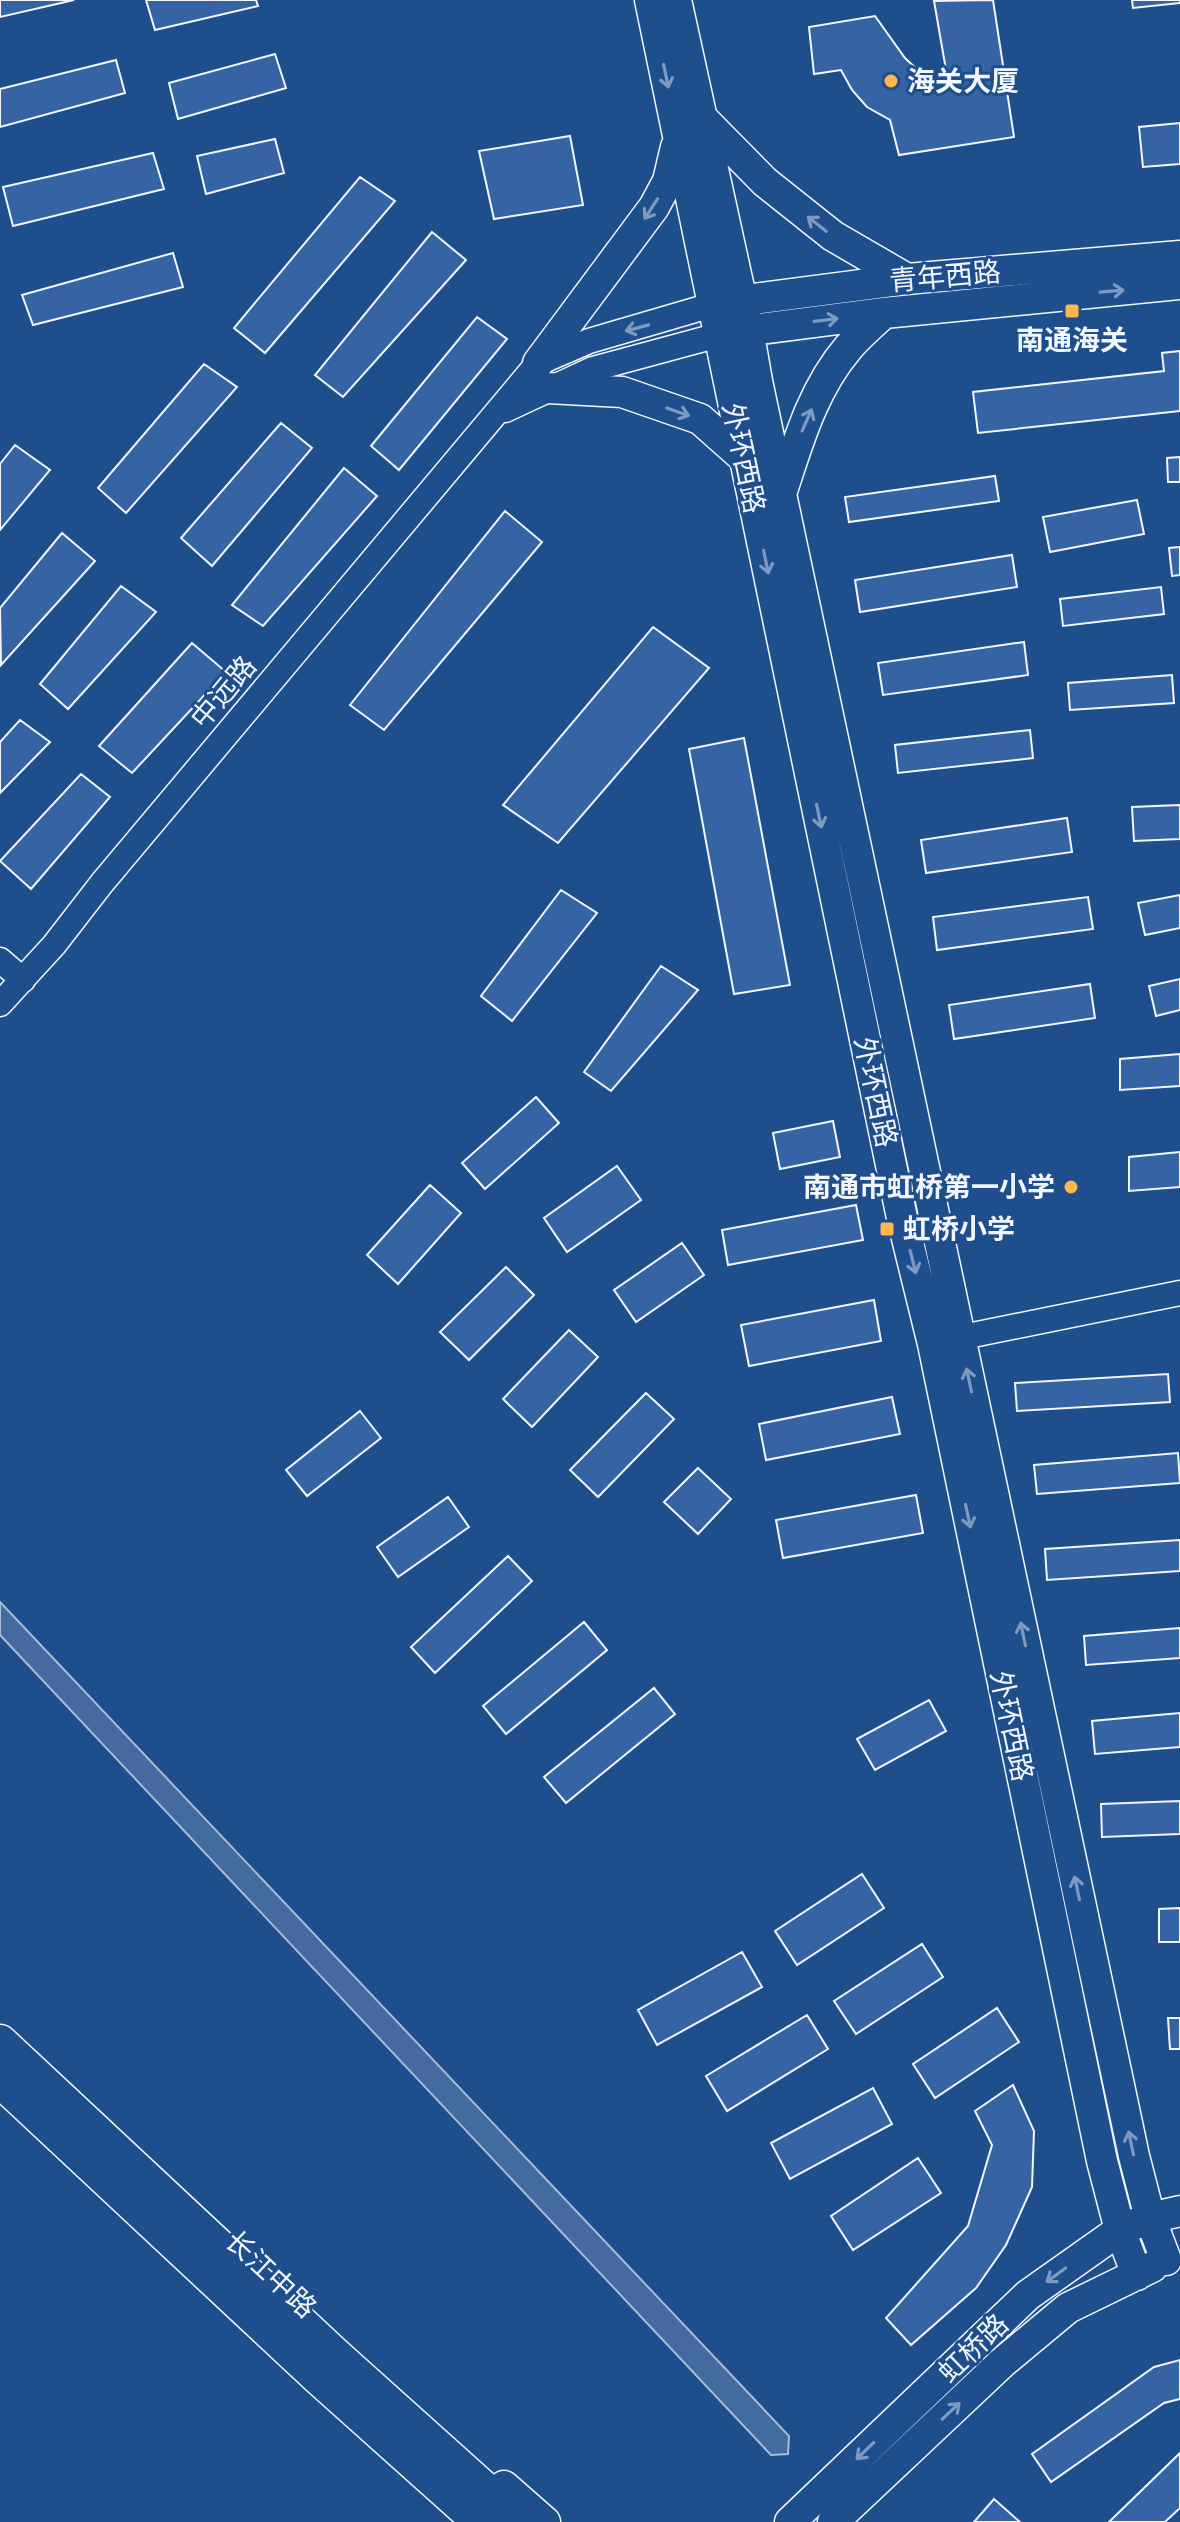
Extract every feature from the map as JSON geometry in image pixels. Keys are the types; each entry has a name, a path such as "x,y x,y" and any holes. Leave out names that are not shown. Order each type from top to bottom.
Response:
{"highway":[{"name":"长江中路","path":"0,2042 335,2355 521,2522"},
{"name":"长江中路","path":"0,2080 318,2377 480,2522"}],"main road":[{"name":"外环西路","path":"650,0 689,127 726,302 781,493 913,1105 946,1340 1102,2161 1120,2230 1137,2275"},
{"name":"外环西路","path":"676,0 689,127"},
{"path":"744,458 700,419 622,392 543,376 654,207 668,181 689,127 833,236 907,279"},
{"name":"青年西路","path":"726,302 907,279 1180,256"},
{"name":"青年西路","path":"734,332 884,313 1180,284"},
{"path":"781,493 805,420 825,384 847,349 884,313"},
{"name":"外环西路","path":"734,332 744,458 902,1218 946,1340 1150,2218 1173,2258"},
{"name":"长江中路","path":"0,2022 346,2345 545,2522"},
{"name":"长江中路","path":"0,2102 308,2388 459,2522"},
{"name":"虹桥路","path":"790,2522 1028,2295 1120,2230 1180,2211"},
{"name":"虹桥路","path":"833,2522 1003,2362 1068,2308 1173,2258"}],"street":[{"name":"中远路","path":"0,1004 492,417 589,341 726,302"},
{"name":"中远路","path":"543,376 593,369 734,332"},
{"path":"0,960 23,980"},
{"path":"946,1340 1180,1293"}],"water":[{"path":"0,1602 789,2436 788,2454 771,2455 0,1635"}],"building":[{"path":"0,0 74,0 0,17"},
{"path":"146,0 256,0 258,6 155,30"},
{"name":"海关大厦","path":"993,0 1014,137 899,155 890,120 867,107 852,90 841,70 814,74 809,27 875,16 905,58 921,73 949,87 934,1"},
{"path":"1132,0 1180,0 1180,3 1133,8"},
{"path":"275,54 286,88 178,119 169,83"},
{"path":"116,60 125,93 0,127 0,89"},
{"path":"1180,123 1180,164 1143,167 1139,127"},
{"path":"570,136 583,205 494,219 479,151"},
{"path":"275,139 284,173 206,194 197,156"},
{"path":"153,153 164,189 13,226 3,187"},
{"path":"360,177 395,201 265,353 234,328"},
{"path":"432,232 466,260 343,397 315,375"},
{"path":"173,253 183,287 33,325 22,295"},
{"path":"477,317 507,339 399,470 371,446"},
{"path":"1180,351 1180,411 978,433 973,392 1164,371 1162,353"},
{"path":"204,364 237,387 126,513 98,488"},
{"path":"281,423 312,448 212,566 181,538"},
{"path":"15,445 50,470 0,530 0,464"},
{"path":"1180,457 1180,482 1168,482 1167,458"},
{"path":"344,468 377,496 263,626 232,605"},
{"path":"995,476 999,501 849,522 845,497"},
{"path":"1137,500 1144,534 1050,552 1043,517"},
{"path":"505,511 542,542 384,730 350,705"},
{"path":"62,533 95,561 1,665 0,608"},
{"path":"1180,547 1180,575 1172,576 1169,548"},
{"path":"1012,555 1017,587 860,612 855,580"},
{"path":"121,586 156,612 68,709 40,684"},
{"path":"1161,587 1164,614 1063,626 1060,599"},
{"path":"653,627 709,668 558,843 503,805"},
{"path":"1024,642 1028,675 883,695 878,663"},
{"path":"192,643 226,672 132,773 99,746"},
{"path":"1172,675 1174,703 1070,710 1068,683"},
{"path":"20,720 50,742 0,793 0,742"},
{"path":"1030,730 1033,758 898,773 895,745"},
{"path":"744,738 790,985 734,994 689,749"},
{"path":"81,774 110,797 31,889 0,861"},
{"path":"1180,805 1180,839 1134,841 1132,807"},
{"path":"1067,818 1072,852 926,873 921,840"},
{"path":"561,890 597,913 512,1021 481,996"},
{"path":"1180,895 1180,928 1145,935 1138,903"},
{"path":"1088,897 1093,929 937,950 933,917"},
{"path":"661,966 698,990 611,1091 584,1072"},
{"path":"1180,979 1180,1010 1156,1016 1149,986"},
{"path":"1090,984 1095,1018 954,1039 949,1005"},
{"path":"1180,1054 1180,1086 1120,1090 1120,1059"},
{"path":"536,1097 559,1123 485,1189 462,1163"},
{"path":"833,1121 840,1157 780,1169 773,1133"},
{"path":"1180,1152 1180,1187 1129,1191 1129,1157"},
{"path":"617,1166 641,1200 567,1252 544,1218"},
{"path":"430,1185 461,1213 398,1284 367,1255"},
{"path":"856,1205 863,1240 728,1265 722,1230"},
{"path":"682,1243 704,1275 636,1322 614,1290"},
{"path":"506,1267 534,1295 469,1360 440,1332"},
{"path":"874,1300 881,1341 749,1366 741,1325"},
{"path":"569,1330 598,1357 532,1427 503,1399"},
{"path":"1168,1374 1170,1402 1017,1411 1015,1383"},
{"path":"646,1393 674,1419 598,1497 570,1470"},
{"path":"892,1397 900,1434 766,1460 759,1424"},
{"path":"360,1411 381,1438 307,1496 286,1470"},
{"path":"1178,1453 1180,1483 1037,1494 1034,1465"},
{"path":"698,1468 731,1499 698,1534 664,1502"},
{"path":"916,1495 923,1533 783,1558 776,1520"},
{"path":"448,1497 469,1527 398,1577 377,1547"},
{"path":"1180,1540 1180,1571 1047,1580 1045,1549"},
{"path":"508,1556 532,1581 435,1673 411,1647"},
{"path":"584,1622 607,1650 506,1734 483,1706"},
{"path":"1180,1628 1180,1658 1086,1665 1084,1636"},
{"path":"654,1688 675,1714 566,1803 544,1777"},
{"path":"929,1700 946,1731 875,1770 857,1739"},
{"path":"1180,1713 1180,1747 1095,1754 1092,1721"},
{"path":"1180,1801 1180,1834 1102,1837 1101,1804"},
{"path":"862,1874 884,1908 797,1965 775,1931"},
{"path":"1180,1908 1180,1942 1159,1942 1159,1909"},
{"path":"922,1944 943,1977 856,2034 834,2001"},
{"path":"742,1952 762,1987 657,2045 638,2010"},
{"path":"997,2008 1019,2042 935,2098 913,2064"},
{"path":"807,2015 828,2049 727,2111 706,2076"},
{"path":"1168,2018 1180,2018 1180,2049 1170,2049"},
{"path":"1013,2085 1034,2131 1032,2187 1006,2245 976,2288 911,2345 886,2318 968,2226 992,2145 975,2111"},
{"path":"873,2088 892,2124 790,2179 771,2143"},
{"path":"918,2158 941,2193 853,2250 831,2216"},
{"path":"1180,2360 1180,2399 1164,2403 1051,2482 1032,2454 1154,2367"},
{"path":"1180,2453 1180,2508 1165,2522 1109,2522"},
{"path":"994,2499 1020,2522 974,2522"}],"place":[{"name":"海关大厦","path":"891,81"},
{"name":"南通海关","path":"1072,311"},
{"name":"南通市虹桥第一小学","path":"1071,1187"},
{"name":"虹桥小学","path":"887,1229"}]}
